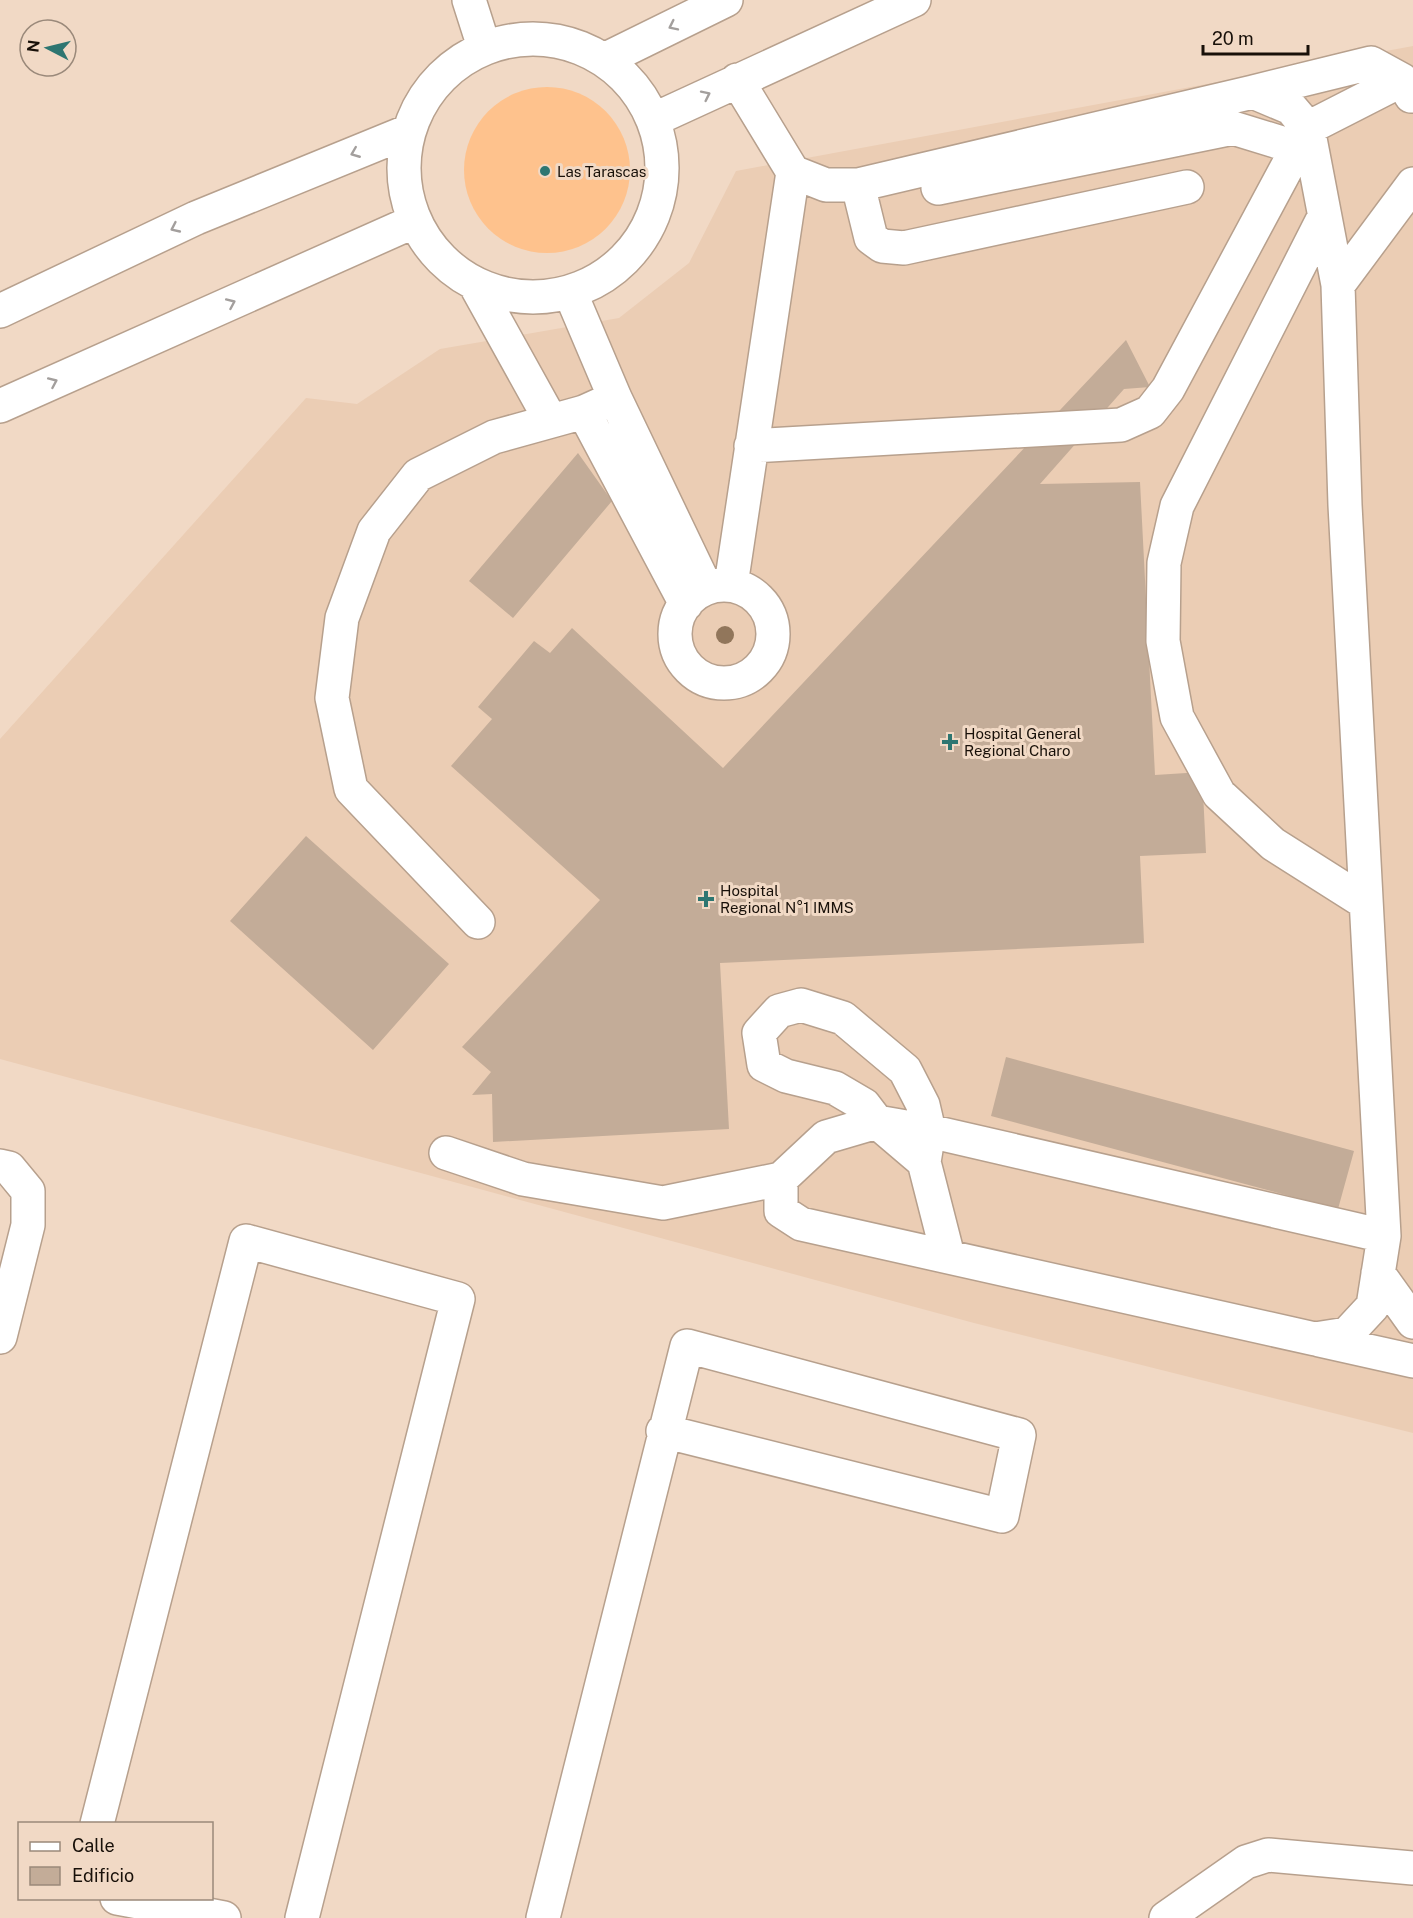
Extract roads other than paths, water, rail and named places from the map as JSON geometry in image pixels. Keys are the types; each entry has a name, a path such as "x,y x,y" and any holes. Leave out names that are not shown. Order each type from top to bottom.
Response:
{"street":[{"path":"469,0 484,48"},
{"path":"604,60 726,0"},
{"path":"653,120 914,0"},
{"path":"533,38 561,41 587,50 604,60 627,79 653,120 661,162 661,185 647,227 631,252 609,272 570,292 547,297 524,298 502,294 475,284 451,268 433,250 415,221 404,183 404,159 409,131 421,102 450,68 484,48 508,40 533,38"},
{"path":"737,80 793,172 826,185 860,194 1233,128 1303,138 1408,90 1371,63 860,194"},
{"path":"1253,92 1292,108 1303,138 1324,217 1338,285 1346,505 1384,1236 1373,1306 1347,1334 1315,1339"},
{"path":"0,311 196,218 409,131"},
{"path":"751,446 1121,425 1150,412 1168,389 1303,138"},
{"path":"708,593 751,446 793,172"},
{"path":"1338,285 1413,184"},
{"path":"860,194 872,238 882,246 904,248 1187,187"},
{"path":"1324,217 1177,506 1164,563 1163,641 1177,717 1220,794 1273,844 1366,903"},
{"path":"0,406 415,221"},
{"path":"475,284 551,421"},
{"path":"570,292 615,398 708,593"},
{"path":"478,922 351,789 332,698 342,618 374,531 418,475 494,437 584,412 615,398"},
{"path":"584,412 708,593"},
{"path":"948,1256 926,1146 923,1105 905,1070 843,1018 801,1005 780,1011 759,1033 764,1065 786,1076 835,1088 864,1106 877,1122 926,1146 1384,1236"},
{"path":"446,1153 523,1179 663,1203 781,1179 826,1137 877,1122"},
{"path":"0,1166 9,1168 28,1191 28,1225 0,1337"},
{"path":"781,1179 781,1211 801,1224 1413,1361"},
{"path":"98,1822 246,1241 458,1299 302,1918"},
{"path":"1378,1273 1413,1322"},
{"path":"543,1918 663,1431 687,1346 1019,1435 1002,1516 663,1431"},
{"path":"1166,1918 1246,1862 1268,1855 1413,1868"},
{"path":"121,1900 191,1916 224,1918"}],"place":[{"name":"Las Tarascas","path":"545,171"},
{"name":"Hospital General Regional Charo","path":"950,742"},
{"name":"Hospital Regional N°1 IMMS","path":"706,899"}]}
